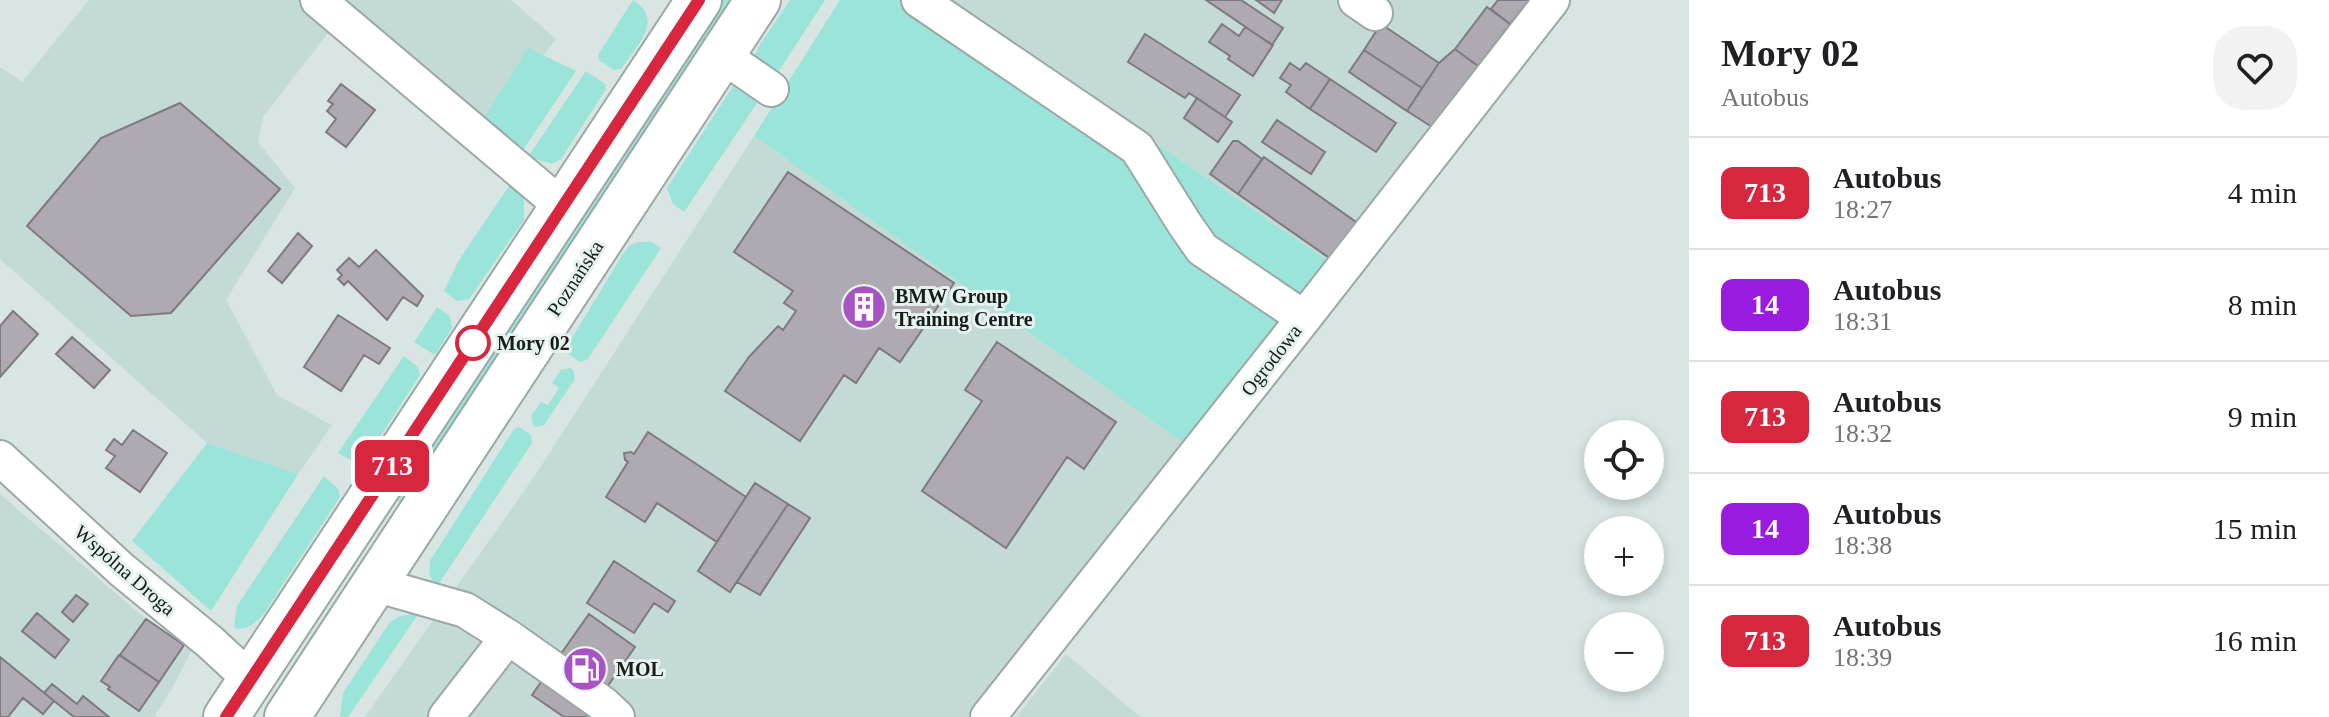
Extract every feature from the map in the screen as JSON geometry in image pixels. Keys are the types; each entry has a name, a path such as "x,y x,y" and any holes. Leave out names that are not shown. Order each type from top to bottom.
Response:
{"main road":[{"path":"226,717 699,0"},
{"name":"Poznańska","path":"290,716 758,0"}],"street":[{"path":"318,0 563,207"},
{"path":"919,0 1137,148 1202,249 1304,318"},
{"name":"Ogrodowa","path":"988,717 1552,0"},
{"path":"722,55 771,89"},
{"name":"Wspólna Droga","path":"0,458 251,680"},
{"path":"374,584 465,610 508,637 617,717"},
{"path":"446,717 508,637"}],"shaded area":[{"path":"89,0 511,0 556,39 475,146 328,33 263,117 258,142 295,188 226,300 277,395 332,425 298,474 207,443 0,259 0,67 22,82"},
{"path":"946,0 1532,0 1334,265"},
{"path":"754,136 1189,447 978,717 365,717 534,477"},
{"path":"0,494 146,619 183,645 193,648 154,717 0,717"},
{"path":"1066,654 1140,717 1016,717"}],"green space":[{"path":"633,0 647,16 645,34 621,69 614,70 599,60 598,55"},
{"path":"716,0 738,0 404,505 389,496"},
{"path":"790,0 825,0 773,80 751,63"},
{"path":"840,0 946,0 1334,265 1189,447 754,136"},
{"path":"528,48 576,71 521,153 482,121"},
{"path":"586,71 605,84 606,89 561,159 552,164 528,157"},
{"path":"737,80 763,94 684,212 673,204 667,188"},
{"path":"511,183 524,195 524,220 469,299 457,301 444,291 459,260"},
{"path":"652,242 661,248 588,359 580,362 564,351 623,254 630,245"},
{"path":"437,307 450,316 452,328 435,355 414,342"},
{"path":"404,356 418,367 420,375 361,466 338,453"},
{"path":"570,368 575,379 544,425 536,427 531,416 541,402 548,405 559,388 552,383 561,370"},
{"path":"519,427 531,435 532,443 438,585 429,571 430,561 514,429"},
{"path":"207,443 298,474 211,611 132,541"},
{"path":"324,476 338,489 340,497 263,615 247,627 234,628 237,606"},
{"path":"419,613 348,717 340,717 343,693 390,622 400,616"}],"building":[{"path":"1206,0 1241,0 1283,28 1272,45"},
{"path":"1256,0 1282,0 1274,13"},
{"path":"1498,0 1529,0 1510,24 1491,9"},
{"path":"1487,7 1510,24 1478,66 1455,49"},
{"path":"1222,24 1239,36 1245,27 1273,45 1253,76 1209,42"},
{"path":"1381,24 1439,63 1422,88 1364,50"},
{"path":"1145,34 1240,95 1225,117 1189,93 1185,98 1128,62"},
{"path":"1455,49 1478,66 1432,127 1407,111 1439,63"},
{"path":"1364,50 1422,88 1407,111 1349,72"},
{"path":"1290,63 1300,70 1306,63 1330,79 1310,109 1286,92 1291,85 1280,78"},
{"path":"1330,79 1396,123 1376,152 1310,109"},
{"path":"341,84 375,110 346,147 326,132 336,119 327,111 333,104 328,101"},
{"path":"1197,98 1232,122 1218,142 1184,118"},
{"path":"180,103 280,189 171,313 131,316 27,226 101,138"},
{"path":"1277,120 1325,152 1311,174 1262,142"},
{"path":"1233,141 1238,141 1262,159 1238,194 1210,174"},
{"path":"1264,157 1356,222 1359,228 1335,262 1238,194"},
{"name":"BMW Group Training Centre","path":"788,172 954,283 900,362 879,348 856,383 844,375 800,441 725,391 749,357 778,326 783,330 796,311 784,303 793,291 734,252"},
{"path":"298,233 312,246 282,283 268,271"},
{"path":"376,250 423,296 417,306 403,297 387,320 348,281 344,285 338,279 342,275 337,270 349,258 359,267"},
{"path":"13,311 38,334 0,377 0,326"},
{"path":"338,315 390,348 379,364 364,355 341,391 304,367"},
{"path":"72,337 110,370 94,388 56,354"},
{"path":"997,342 1116,422 1084,469 1067,457 1006,548 922,491 982,401 965,390"},
{"path":"133,430 167,453 140,492 106,468 115,456 106,450 114,439 122,445"},
{"path":"648,432 746,497 717,542 657,503 645,522 606,497 628,462 624,453 634,454"},
{"path":"755,483 788,504 730,592 698,571"},
{"path":"788,504 810,518 760,595 737,582"},
{"path":"614,561 675,601 668,612 654,603 634,633 587,603"},
{"path":"76,595 88,604 73,622 62,612"},
{"path":"37,613 69,640 55,658 22,631"},
{"path":"589,614 635,647 586,717 564,717 532,695"},
{"path":"146,619 184,645 159,682 120,655"},
{"path":"119,655 159,682 139,711 101,681"},
{"path":"0,657 54,701 43,714 23,698 8,717 0,717"},
{"path":"52,684 77,704 83,696 109,717 74,717 44,693"}],"bus line":[{"name":"713","path":"226,717 699,0"}],"place":[{"name":"BMW Group Training Centre","path":"864,307"},
{"name":"Mory 02","path":"473,343"},
{"name":"MOL","path":"585,669"}]}
